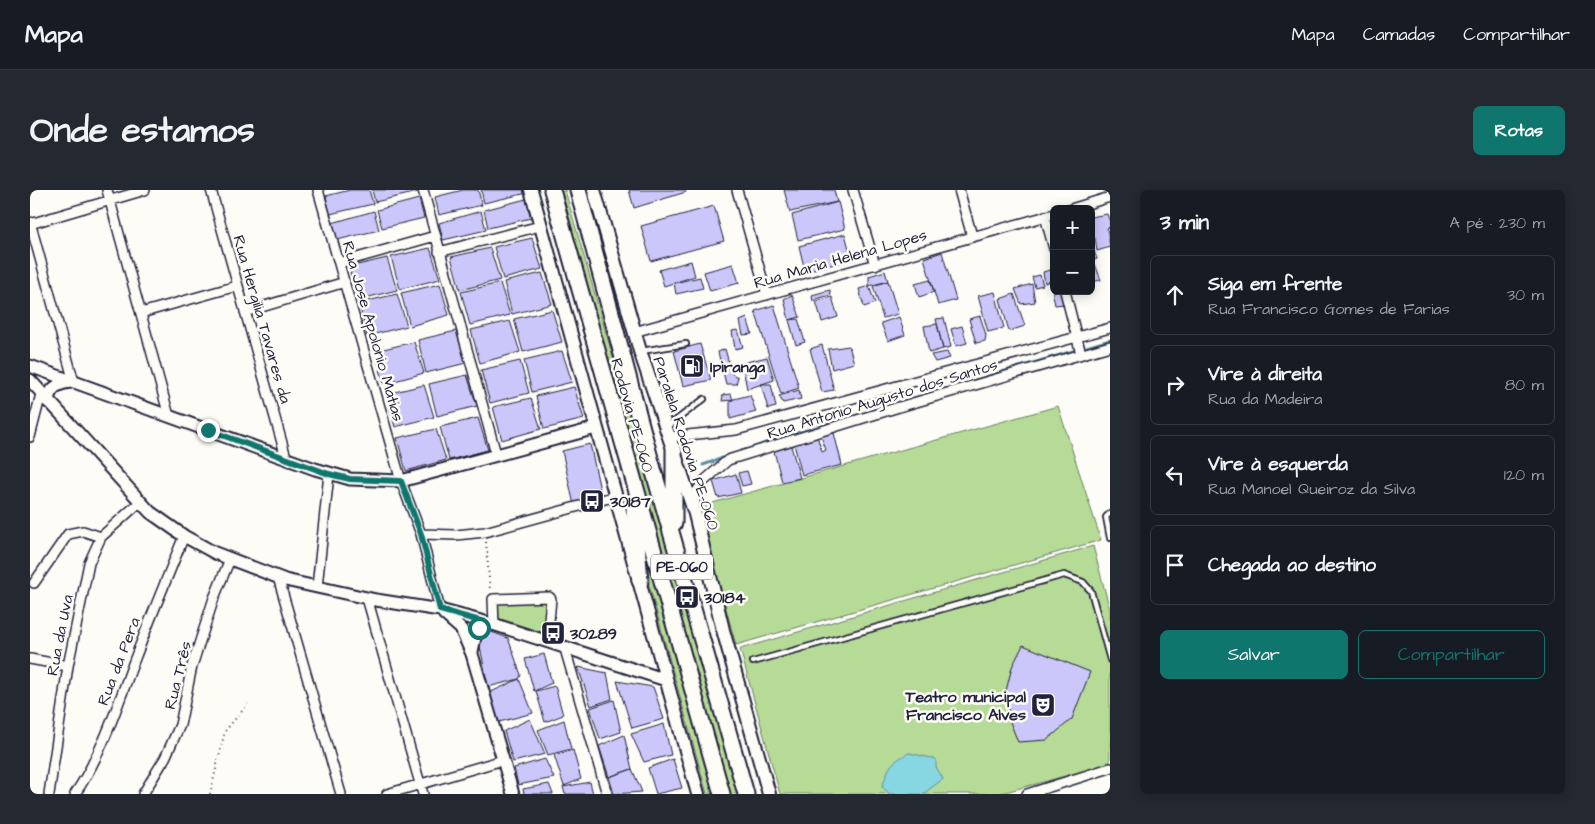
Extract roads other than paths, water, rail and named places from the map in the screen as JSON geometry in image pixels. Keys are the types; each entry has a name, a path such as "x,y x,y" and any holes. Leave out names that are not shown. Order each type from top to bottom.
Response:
{"highway":[{"name":"Rodovia PE-060","path":"552,190 722,794"},
{"name":"Rodovia PE-060","path":"578,190 674,542 746,794"},
{"path":"669,439 674,542"},
{"path":"632,477 640,581"}],"main road":[{"path":"533,196 546,190"},
{"name":"Paralela Rodovia PE-060","path":"594,190 634,332 695,514 723,630 769,794"},
{"name":"PE-060","path":"533,196 698,794"}],"street":[{"path":"107,190 169,416"},
{"path":"74,382 30,223 145,190"},
{"name":"Rua Hergilia Tavares da","path":"211,190 286,457"},
{"name":"Rua Jose Apolonio Matias","path":"318,190 401,481 421,534 440,610"},
{"path":"422,190 496,454"},
{"path":"737,190 767,295"},
{"path":"853,190 875,265"},
{"path":"959,190 972,236"},
{"path":"1085,205 1110,198"},
{"name":"Rua Maria Helena Lopes","path":"634,332 1049,215"},
{"path":"439,252 540,226"},
{"path":"339,263 435,236"},
{"path":"246,312 344,282"},
{"path":"141,313 237,286"},
{"path":"1066,295 1079,345"},
{"path":"669,439 736,430 1079,345 1110,328"},
{"name":"Rua Antonio Augusto dos Santos","path":"695,514 695,494 714,471 728,460 899,406 1079,345 1110,346"},
{"path":"30,366 329,474 350,479 401,481 596,428"},
{"path":"30,380 44,398 140,502 166,524 184,536 230,558 278,577 317,587 367,598 440,610 546,642 641,674 666,680"},
{"path":"30,437 44,398 59,383 74,382"},
{"path":"317,587 329,474"},
{"path":"421,534 456,535 485,532 616,496"},
{"name":"Rua da Uva","path":"49,794 68,666 89,563 100,537 140,502"},
{"path":"34,583 68,534 74,531 82,531 100,537"},
{"name":"Rua da Pera","path":"75,794 90,772 104,740 147,626 184,536"},
{"name":"Rua Três","path":"143,794 165,758 180,725 192,666 214,598 230,558"},
{"path":"278,577 340,794"},
{"path":"367,598 423,794"},
{"path":"472,654 474,637 489,624 493,599 550,598 546,642"},
{"path":"440,610 461,629 472,654 513,794"},
{"path":"565,649 606,794"},
{"path":"30,659 68,666"},
{"path":"386,794 503,760"},
{"path":"1027,794 1110,768"}],"lane":[{"path":"640,351 686,344"},
{"path":"669,439 704,400"},
{"path":"1110,513 1106,517 1110,538"},
{"path":"753,662 1064,575 1083,582 1091,591 1110,660"}],"water":[{"path":"909,753 936,759 936,767 943,779 923,794 890,794 882,787 888,770 897,760"}],"waterway":[{"path":"743,451 780,438 1110,340"},
{"path":"703,465 726,457"}],"place":[{"name":"Ipiranga","path":"692,366"},
{"name":"30187","path":"592,501"},
{"name":"30184","path":"687,597"},
{"name":"30289","path":"553,633"},
{"name":"Teatro municipal Francisco Alves","path":"1043,705"}]}
